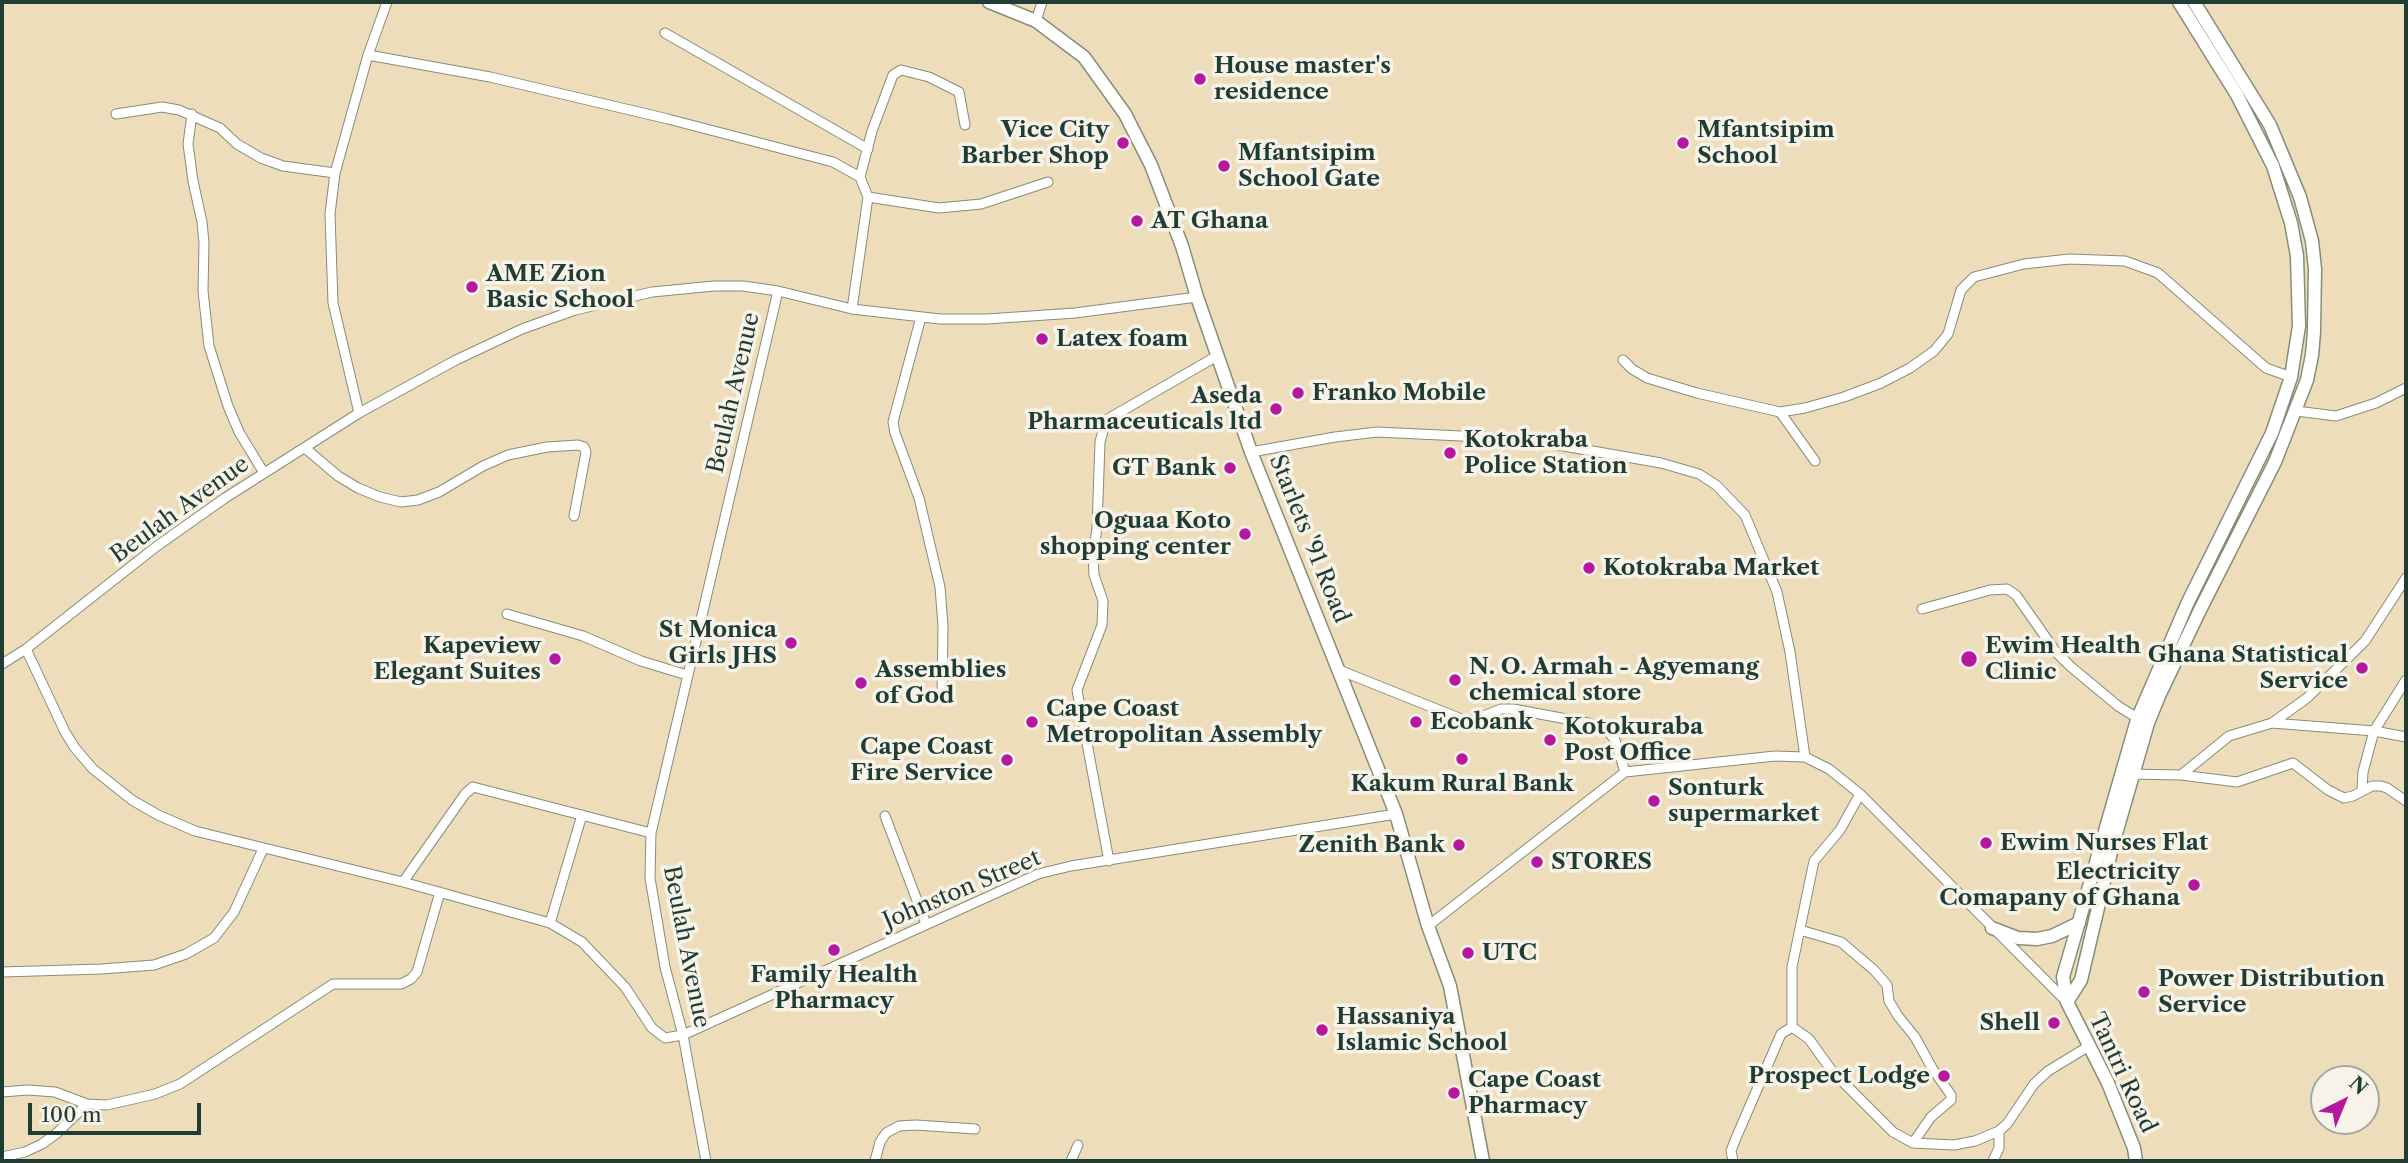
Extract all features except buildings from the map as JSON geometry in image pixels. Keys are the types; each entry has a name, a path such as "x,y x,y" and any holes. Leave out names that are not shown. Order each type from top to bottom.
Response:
{"street":[{"path":"359,413 333,303 330,214 335,173 368,55 387,2"},
{"name":"Starlets '91 Road","path":"989,2 1037,20 1084,57 1125,114 1150,165 1182,246 1251,452 1396,814 1450,986 1483,1161"},
{"path":"1037,20 1042,2"},
{"path":"2067,1002 2063,977 2143,721 2188,602 2272,433 2291,377 2299,326 2300,287 2297,256 2283,194 2256,130 2186,3"},
{"path":"2143,721 2159,696 2275,462 2307,380 2314,332 2315,269 2309,230 2287,162 2270,125 2186,3"},
{"path":"665,33 868,149"},
{"path":"368,55 490,77 668,119 833,162 860,177"},
{"path":"852,309 868,197 860,177 893,75 901,70 929,77 959,92 965,125"},
{"path":"116,114 162,107 192,114 220,128 237,144 261,158 283,166 335,173"},
{"path":"192,114 189,153 202,222 203,291 209,346 239,432 264,473"},
{"path":"868,197 939,208 981,204 1048,182"},
{"path":"1623,359 1632,369 1647,378 1669,386 1780,412 1844,397 1910,368 1934,351 1948,334 1961,290 1974,277 2024,264 2069,259 2125,261 2158,273 2266,369 2291,377"},
{"name":"Beulah Avenue","path":"2,664 26,649 158,546 264,473 359,413 457,360 522,329 575,310 652,292 743,286 778,291 652,834 650,878 706,1161"},
{"path":"778,291 852,309 921,317 987,319 1075,313 1197,297"},
{"path":"921,317 893,422 919,498 940,587 943,626 942,697"},
{"path":"1108,861 1077,690 1102,625 1103,601 1094,575 1093,556 1097,528 1100,442 1106,420 1217,356"},
{"path":"2296,411 2336,416 2376,403 2406,388"},
{"path":"1780,412 1815,461"},
{"path":"1251,452 1377,432 1524,439 1661,463 1699,474 1716,485 1745,515 1763,554 1777,592 1790,653 1805,757"},
{"path":"305,448 338,476 358,488 401,502 418,500 439,492 483,466 508,455 547,447 578,445 584,447 586,452 574,516"},
{"path":"2181,775 2229,736 2272,723 2307,698 2365,641 2406,578"},
{"path":"1922,609 1990,590 2007,589 2016,595 2056,652 2070,666 2143,721"},
{"path":"507,614 583,636 641,660 687,675"},
{"path":"26,649 65,732 93,769 158,815 195,831 403,882 550,923 582,942 625,987 657,1034 665,1038 683,1035"},
{"path":"1339,670 1464,720 1476,719 1501,709 1513,709 1588,723 1606,730 1615,740 1625,772"},
{"path":"2362,790 2362,772 2374,731 2406,680"},
{"path":"2272,723 2374,731 2406,737"},
{"path":"1429,926 1625,772 1775,756 1805,757 1829,769 1860,794 2067,1002"},
{"path":"2127,774 2181,775 2236,782 2292,764 2344,798 2372,786 2387,788 2406,801"},
{"path":"2067,1002 2081,980 2127,774"},
{"path":"403,882 465,794 473,787 652,834"},
{"path":"1791,1027 1792,967 1814,861 1840,831 1860,794"},
{"name":"Johnston Street","path":"683,1035 1038,874 1396,814"},
{"path":"550,923 582,815"},
{"path":"885,816 926,924"},
{"path":"2,972 154,965 186,954 214,938 234,912 263,849"},
{"path":"2,1092 54,1092 87,1104 107,1105 155,1094 180,1084 333,984 401,984 418,972 440,892"},
{"path":"1993,928 2018,938 2037,939 2052,936 2079,923"},
{"path":"1800,930 1841,942 1888,985 1889,1001 1951,1094 1951,1100 1931,1117 1913,1143"},
{"name":"Tantri Road","path":"2067,1002 2127,1127 2136,1161"},
{"path":"1791,1027 1809,1039 1832,1071 1893,1132 1913,1143 1954,1145 1975,1141 1999,1131 2007,1124 2034,1084 2048,1071 2089,1046"},
{"path":"1733,1161 1731,1151 1735,1138 1781,1034 1791,1027"},
{"path":"2,1157 25,1152 42,1144 87,1104"},
{"path":"875,1161 880,1142 886,1133 899,1126 975,1129"},
{"path":"1993,1161 1999,1148 1999,1131"},
{"path":"1071,1161 1078,1145"}],"place":[{"name":"House master's residence","path":"1200,79"},
{"name":"Vice City Barber Shop","path":"1123,143"},
{"name":"Mfantsipim School","path":"1683,143"},
{"name":"Mfantsipim School Gate","path":"1224,166"},
{"name":"AT Ghana","path":"1137,221"},
{"name":"AME Zion Basic School","path":"472,287"},
{"name":"Latex foam","path":"1042,339"},
{"name":"Franko Mobile","path":"1298,393"},
{"name":"Aseda Pharmaceuticals ltd","path":"1276,409"},
{"name":"Kotokraba Police Station","path":"1450,453"},
{"name":"GT Bank","path":"1230,468"},
{"name":"Oguaa Koto shopping center","path":"1245,534"},
{"name":"Kotokraba Market","path":"1589,568"},
{"name":"St Monica Girls JHS","path":"791,643"},
{"name":"Kapeview Elegant Suites","path":"555,659"},
{"name":"Ewim Health Clinic","path":"1969,659"},
{"name":"Ghana Statistical Service","path":"2362,668"},
{"name":"N. O. Armah - Agyemang chemical store","path":"1455,680"},
{"name":"Assemblies of God","path":"861,683"},
{"name":"Cape Coast Metropolitan Assembly","path":"1032,722"},
{"name":"Ecobank","path":"1416,722"},
{"name":"Kotokuraba Post Office","path":"1550,740"},
{"name":"Kakum Rural Bank","path":"1462,759"},
{"name":"Cape Coast Fire Service","path":"1007,760"},
{"name":"Sonturk supermarket","path":"1654,801"},
{"name":"Ewim Nurses Flat","path":"1986,843"},
{"name":"Zenith Bank","path":"1459,845"},
{"name":"STORES","path":"1537,862"},
{"name":"Electricity Comapany of Ghana","path":"2194,885"},
{"name":"Family Health Pharmacy","path":"834,950"},
{"name":"UTC","path":"1468,953"},
{"name":"Power Distribution Service","path":"2144,992"},
{"name":"Shell","path":"2054,1023"},
{"name":"Hassaniya Islamic School","path":"1322,1030"},
{"name":"Prospect Lodge","path":"1944,1076"},
{"name":"Cape Coast Pharmacy","path":"1454,1093"}]}
